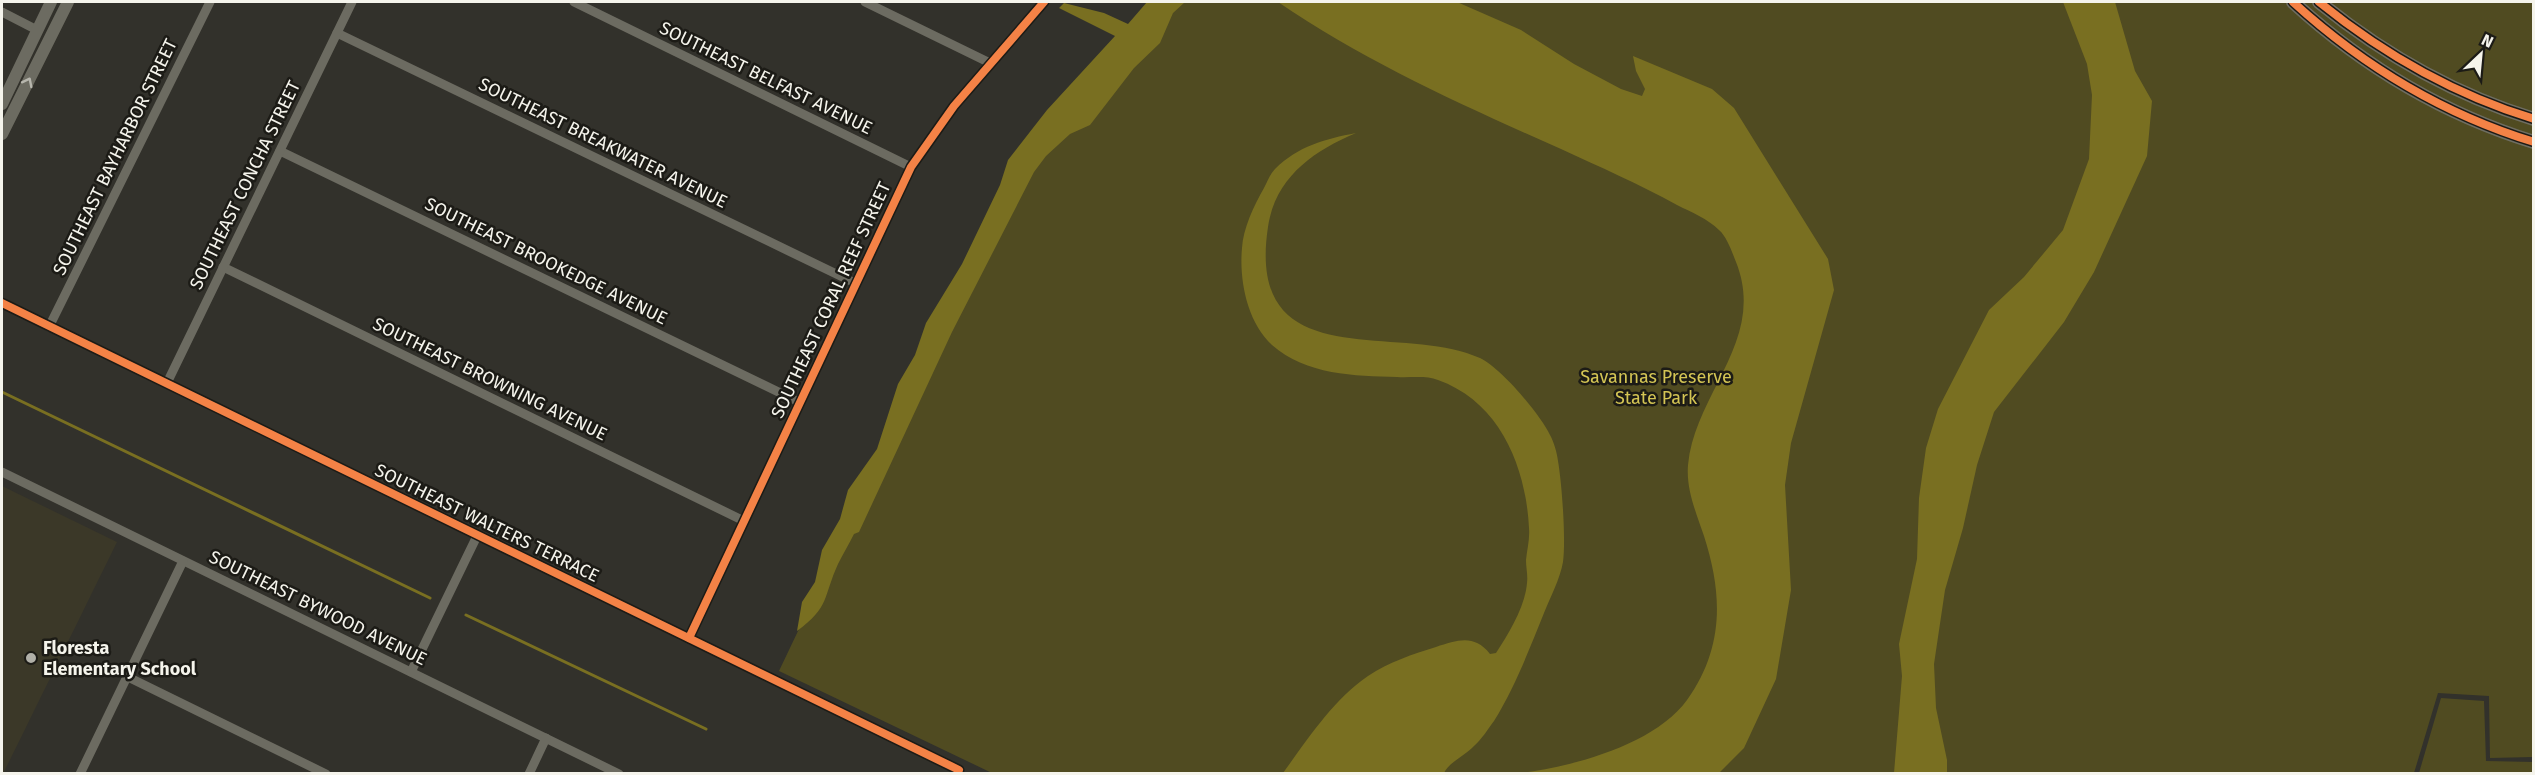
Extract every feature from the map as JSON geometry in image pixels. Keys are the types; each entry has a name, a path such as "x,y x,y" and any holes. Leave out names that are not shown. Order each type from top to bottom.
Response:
{"main road":[{"path":"2293,2 2338,40 2388,76 2444,106 2496,129 2534,142"},
{"path":"2319,2 2375,43 2412,66 2451,87 2534,119"}],"street":[{"path":"2,104 51,2"},
{"path":"2,134 68,2"},
{"name":"SOUTHEAST BAYHARBOR STREET","path":"49,327 210,2"},
{"name":"SOUTHEAST CONCHA STREET","path":"168,383 222,267 352,2"},
{"name":"SOUTHEAST BELFAST AVENUE","path":"574,2 911,167"},
{"path":"866,2 990,63"},
{"name":"SOUTHEAST CORAL REEF STREET","path":"689,638 911,167 954,106 1044,2"},
{"path":"2,12 37,30"},
{"name":"SOUTHEAST BREAKWATER AVENUE","path":"337,33 855,283"},
{"name":"SOUTHEAST BROOKEDGE AVENUE","path":"280,151 799,402"},
{"name":"SOUTHEAST BROWNING AVENUE","path":"222,267 744,521"},
{"name":"SOUTHEAST WALTERS TERRACE","path":"2,303 959,770"},
{"name":"SOUTHEAST BYWOOD AVENUE","path":"2,472 619,774"},
{"path":"411,672 477,536"},
{"path":"80,774 183,561"},
{"path":"128,677 326,774"},
{"path":"529,774 546,738"}],"shaded area":[{"path":"1147,2 1185,2 1173,13 1160,43 1134,68 1090,125 1070,134 1046,156 1034,172 952,332 859,532 854,534 838,564 821,608 808,623 797,631 802,602 815,582 822,550 840,519 848,490 877,449 898,384 915,355 926,323 962,264 1000,185 1008,160 1047,110 1115,36 1059,8 1064,3 1104,13 1128,24"},
{"path":"1278,2 1457,2 1521,30 1574,64 1621,89 1642,96 1645,89 1636,71 1633,56 1712,89 1734,108 1828,259 1834,290 1791,443 1785,485 1791,590 1776,679 1744,748 1719,773 1522,773 1570,764 1615,750 1656,728 1687,700 1708,661 1717,621 1715,579 1690,492 1688,465 1693,439 1736,341 1743,316 1743,290 1736,262 1727,241 1715,226 1699,216 1619,176 1416,82 1346,44"},
{"path":"2063,2 2115,2 2135,71 2152,101 2147,156 2094,272 2064,322 1994,412 1977,465 1963,528 1945,590 1934,664 1936,708 1947,760 1947,773 1894,773 1902,676 1899,644 1917,559 1919,498 1926,448 1938,409 1989,310 2024,277 2063,230 2089,159 2092,95 2087,64"},
{"path":"1356,133 1325,148 1298,168 1279,194 1268,227 1267,275 1280,306 1304,325 1335,336 1447,348 1480,358 1489,363 1519,392 1545,426 1557,455 1563,512 1562,568 1509,695 1494,721 1477,743 1450,765 1444,773 1283,773 1332,709 1355,686 1376,671 1444,644 1465,640 1478,643 1490,654 1496,653 1520,610 1526,592 1529,532 1522,482 1506,439 1478,404 1460,390 1433,378 1348,374 1300,363 1285,355 1263,336 1246,300 1241,260 1244,233 1256,202 1270,176 1284,161 1303,149 1323,141"},
{"name":"Floresta Elementary School","path":"2,486 117,542 3,774 2,773"}],"green space":[{"name":"Savannas Preserve State Park","path":"1172,2 2533,2 2533,757 2490,758 2489,696 2438,693 2414,773 992,773 779,671 999,209"},
{"path":"2441,698 2484,701 2486,761 2533,762 2533,773 2419,773"}],"waterway":[{"path":"2,392 430,598"},
{"path":"466,615 706,729"}],"cycle path":[{"path":"689,638 911,167 954,106 1044,2"},
{"path":"2293,2 2347,47 2405,85 2468,117 2534,142"},
{"path":"2319,2 2343,21 2420,71 2476,98 2534,119"},
{"path":"2,303 959,770"}],"place":[{"name":"Floresta Elementary School","path":"31,658"}]}
